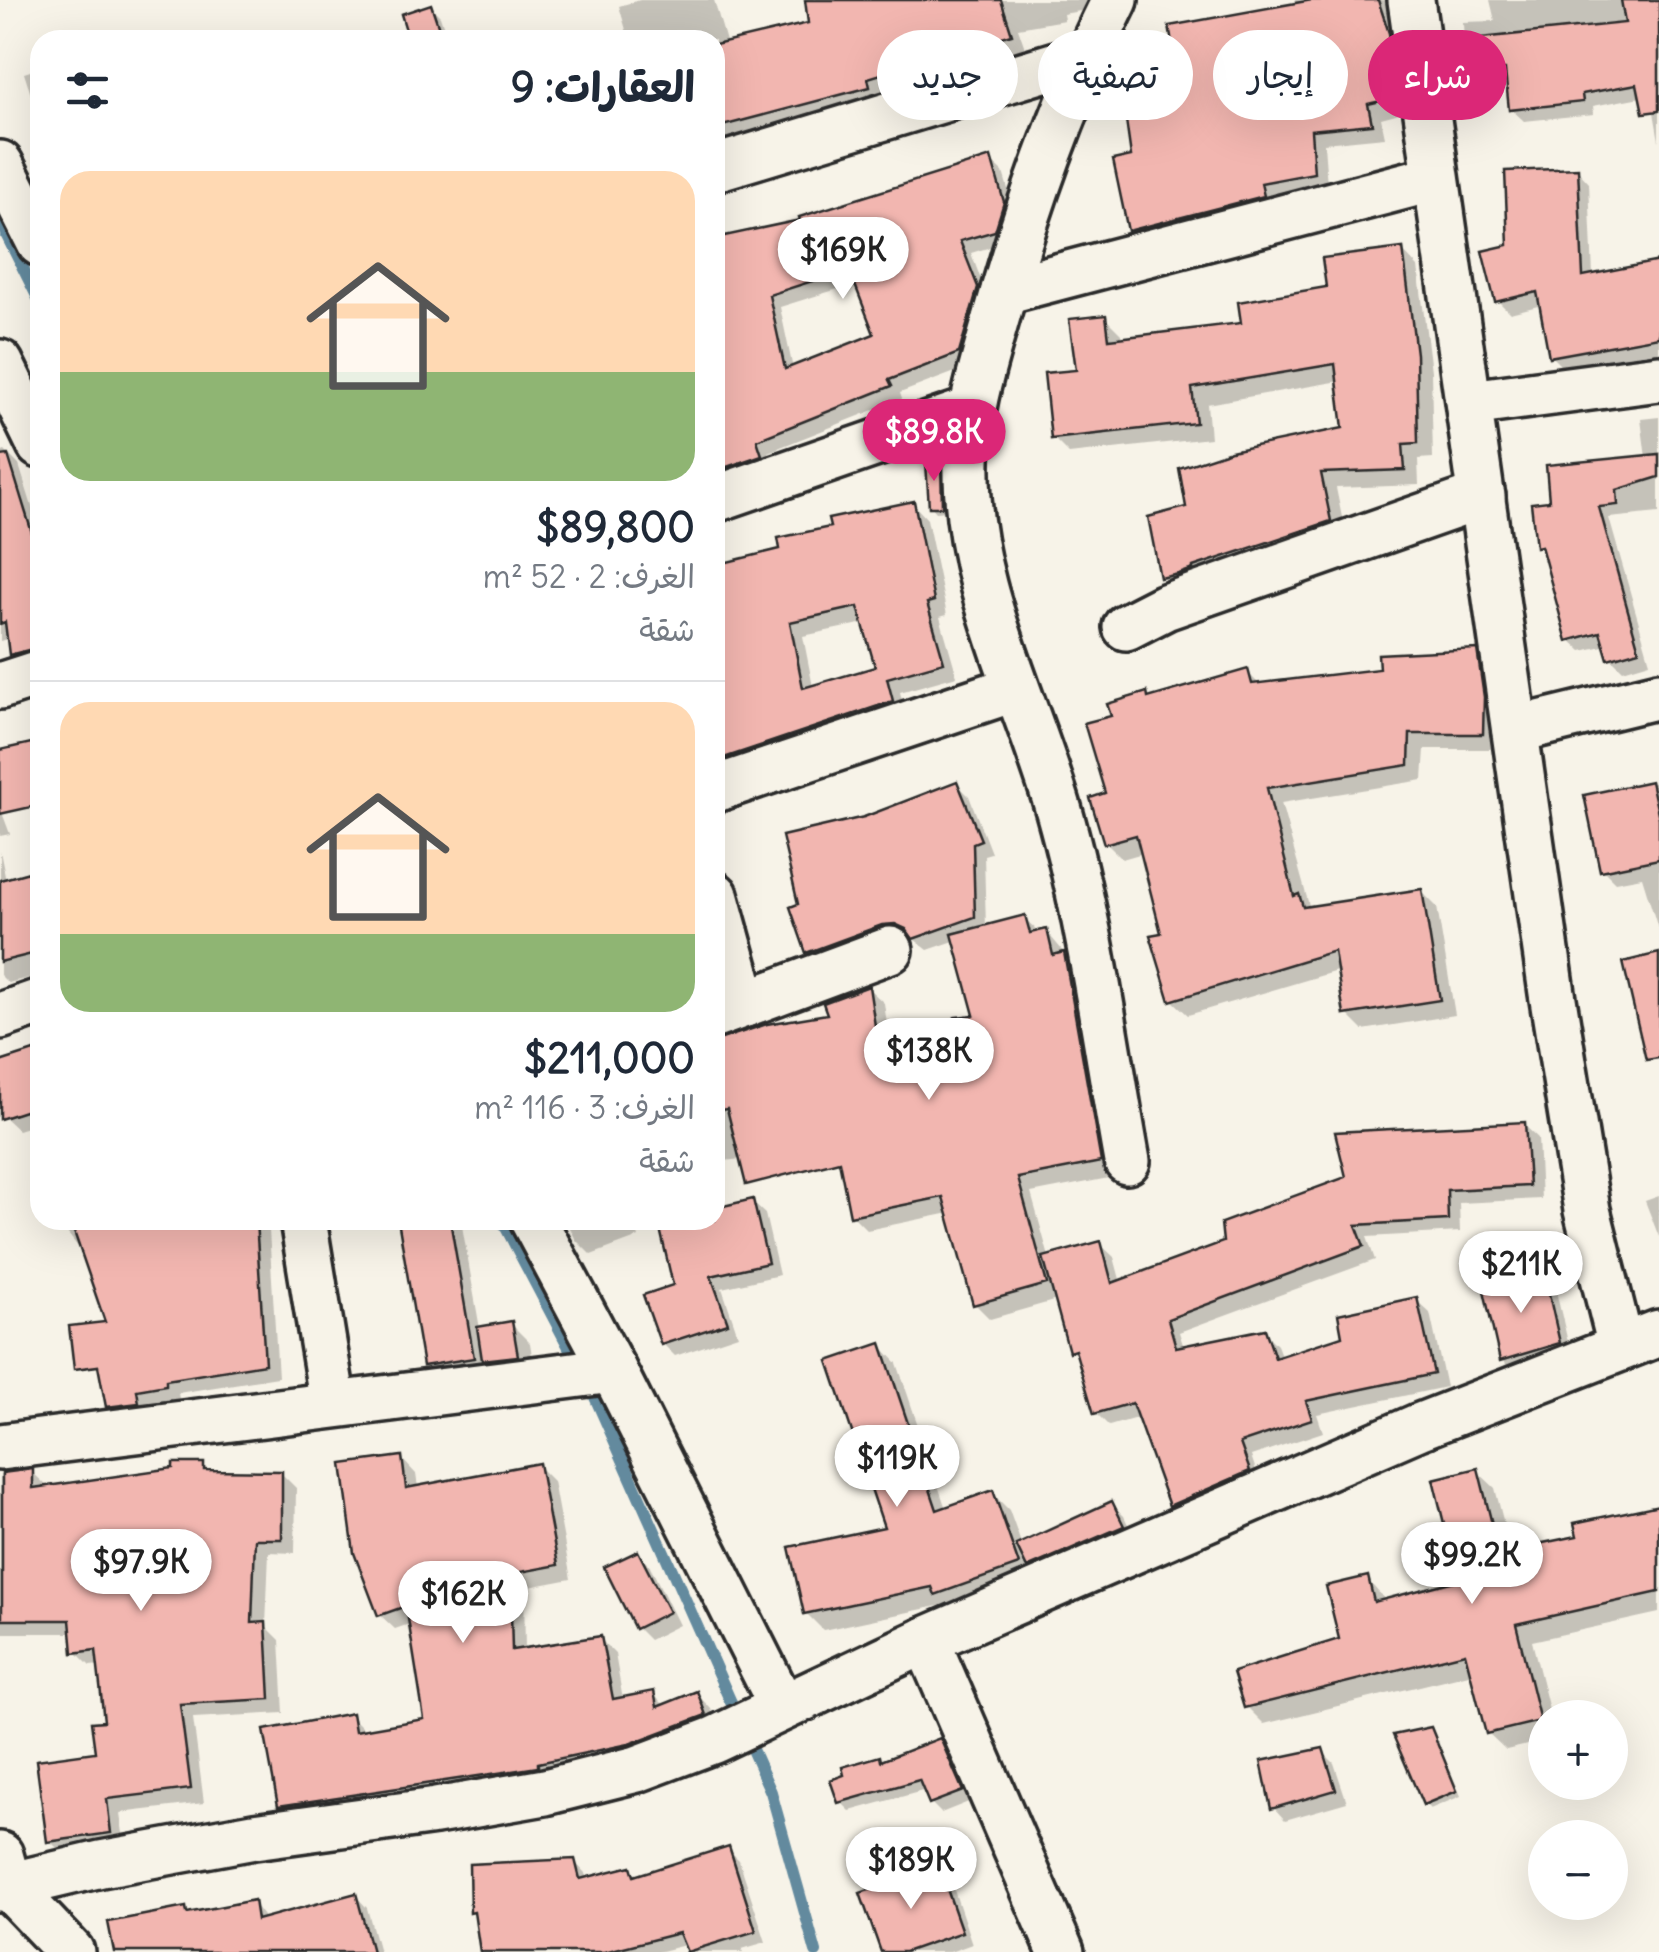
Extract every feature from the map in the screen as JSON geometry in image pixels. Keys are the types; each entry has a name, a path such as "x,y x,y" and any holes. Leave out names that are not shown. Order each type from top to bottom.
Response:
{"street":[{"path":"1099,30 1115,0"},
{"path":"71,1952 20,1903 3,1877 436,1811 545,1792 637,1769 727,1734 926,1640 1418,1428 1640,1340 1587,1210 1552,992 1411,0"},
{"path":"725,165 1038,70"},
{"path":"1062,120 1004,291 972,410 967,460 972,530 982,588 1059,812 1086,933 1127,1161"},
{"path":"0,164 30,223"},
{"path":"1004,291 1435,178"},
{"path":"0,363 30,414"},
{"path":"1470,403 1659,378"},
{"path":"725,496 972,410"},
{"path":"1126,627 1164,608 1482,496"},
{"path":"0,686 30,676"},
{"path":"725,787 1016,688"},
{"path":"1515,730 1659,696"},
{"path":"725,971 730,1009 890,950"},
{"path":"0,1016 30,1006"},
{"path":"305,1230 333,1404"},
{"path":"538,1230 613,1370 780,1707"},
{"path":"0,1447 613,1370"},
{"path":"926,1640 1060,1952"}],"building":[{"path":"805,0 1001,0 1011,30 877,30 877,75 868,78 870,87 725,125 725,43 808,23"},
{"path":"1312,0 1378,0 1388,30 1368,30 1368,120 1372,124 1311,130 1314,173 1261,183 1264,196 1128,231 1113,160 1131,156 1126,120 1193,120 1193,30 1170,30 1169,26"},
{"path":"1621,0 1659,0 1659,111 1643,113 1637,84 1582,94 1583,102 1509,110 1507,35 1625,23"},
{"path":"431,4 440,30 406,30 401,14"},
{"path":"991,157 1004,202 995,231 960,241 978,287 959,353 889,380 892,386 757,440 762,455 725,468 725,236 800,220 799,217","holes":["849,269 874,334 785,369 769,295"]},
{"path":"1578,168 1583,276 1659,261 1659,337 1549,357 1537,292 1495,302 1482,251 1508,245 1505,171"},
{"path":"1403,248 1416,354 1418,443 1403,444 1405,470 1321,473 1331,521 1160,578 1148,517 1186,507 1179,468 1231,451 1343,428 1335,364 1192,388 1196,423 1051,439 1044,373 1076,370 1069,319 1106,315 1109,339 1241,323 1238,302 1326,287 1322,258"},
{"path":"1659,454 1659,477 1617,490 1618,505 1599,507 1639,650 1608,659 1600,632 1567,641 1541,546 1536,547 1531,503 1549,501 1546,465"},
{"path":"8,455 30,526 30,650 9,655 5,622 0,624 0,456"},
{"path":"941,462 942,507 929,507 926,463"},
{"path":"914,501 934,601 927,603 944,662 887,678 893,701 725,758 725,563 780,549 778,538 830,527 828,519","holes":["858,607 875,667 803,688 790,622"]},
{"path":"1477,649 1484,697 1483,734 1410,734 1409,765 1267,788 1294,896 1299,894 1303,907 1422,889 1440,1000 1344,1015 1334,951 1170,1001 1150,935 1161,933 1136,835 1104,844 1090,798 1105,793 1084,723 1111,716 1107,704 1147,692 1148,698 1248,669 1252,684 1379,669 1378,654"},
{"path":"30,743 30,807 0,814 0,750"},
{"path":"957,781 981,840 973,843 975,917 913,939 906,929 895,924 882,925 806,953 790,907 798,904 782,836 864,817"},
{"path":"1651,781 1659,818 1659,859 1600,871 1584,795"},
{"path":"30,872 30,954 0,962 0,880"},
{"path":"1025,915 1030,933 1047,929 1053,955 1064,952 1101,1162 1018,1178 1047,1284 973,1305 943,1197 850,1216 839,1161 746,1185 725,1109 725,1038 767,1024 827,1014 823,1003 869,986 880,1059 958,1040 955,1017 974,1015 952,934"},
{"path":"1659,953 1659,1058 1646,1060 1623,962"},
{"path":"30,1052 30,1109 0,1119 0,1062"},
{"path":"1525,1122 1529,1186 1447,1190 1448,1220 1356,1225 1364,1246 1168,1319 1176,1347 1265,1329 1275,1358 1342,1336 1338,1314 1417,1297 1434,1374 1306,1401 1312,1419 1240,1443 1250,1471 1169,1506 1132,1403 1094,1414 1075,1350 1069,1352 1043,1257 1101,1241 1112,1283 1223,1242 1221,1223 1346,1177 1335,1132"},
{"path":"753,1199 768,1263 711,1276 728,1323 661,1345 643,1295 673,1285 660,1230 725,1230 725,1206"},
{"path":"73,1230 257,1230 265,1364 166,1380 166,1385 137,1390 139,1403 106,1407 98,1366 74,1369 69,1326 105,1322"},
{"path":"400,1230 452,1230 474,1358 423,1366"},
{"path":"1544,1272 1560,1343 1500,1361 1483,1286"},
{"path":"512,1321 518,1356 482,1360 477,1327"},
{"path":"881,1343 937,1510 993,1490 1019,1565 935,1595 932,1587 804,1614 789,1547 884,1527 828,1361"},
{"path":"402,1456 406,1488 539,1463 558,1565 510,1574 512,1650 601,1636 613,1699 654,1691 657,1707 697,1691 706,1715 629,1744 538,1763 538,1767 278,1806 264,1730 352,1713 355,1731 424,1719 406,1606 378,1616 354,1553 342,1464"},
{"path":"173,1463 204,1463 204,1470 282,1471 282,1539 255,1539 252,1623 266,1622 270,1699 180,1704 191,1789 107,1799 111,1833 47,1842 36,1760 95,1752 91,1722 104,1721 96,1650 73,1653 70,1620 2,1620 2,1473 33,1469 33,1488 173,1468"},
{"path":"1478,1468 1499,1552 1577,1536 1574,1523 1659,1505 1659,1592 1516,1624 1535,1700 1528,1700 1528,1724 1486,1734 1465,1653 1244,1708 1233,1672 1339,1639 1326,1586 1368,1576 1374,1602 1458,1580 1433,1479"},
{"path":"1112,1501 1124,1526 1027,1568 1016,1545"},
{"path":"638,1551 669,1612 635,1629 604,1567"},
{"path":"1431,1727 1457,1791 1423,1805 1393,1735"},
{"path":"940,1738 963,1791 929,1804 919,1780 838,1803 830,1780 844,1775 842,1767 880,1756 881,1761"},
{"path":"1323,1748 1336,1790 1271,1809 1261,1761"},
{"path":"729,1846 756,1931 687,1952 679,1933 604,1952 480,1952 474,1912 470,1913 469,1864 575,1859 580,1879 631,1866 634,1876"},
{"path":"939,1866 962,1932 905,1952 881,1952 860,1893"},
{"path":"356,1893 372,1952 114,1952 108,1922 186,1907 187,1913 254,1900 257,1920"}],"waterway":[{"path":"0,222 30,282"},
{"path":"507,1230 571,1351"},
{"path":"595,1397 771,1792 816,1952"}]}
